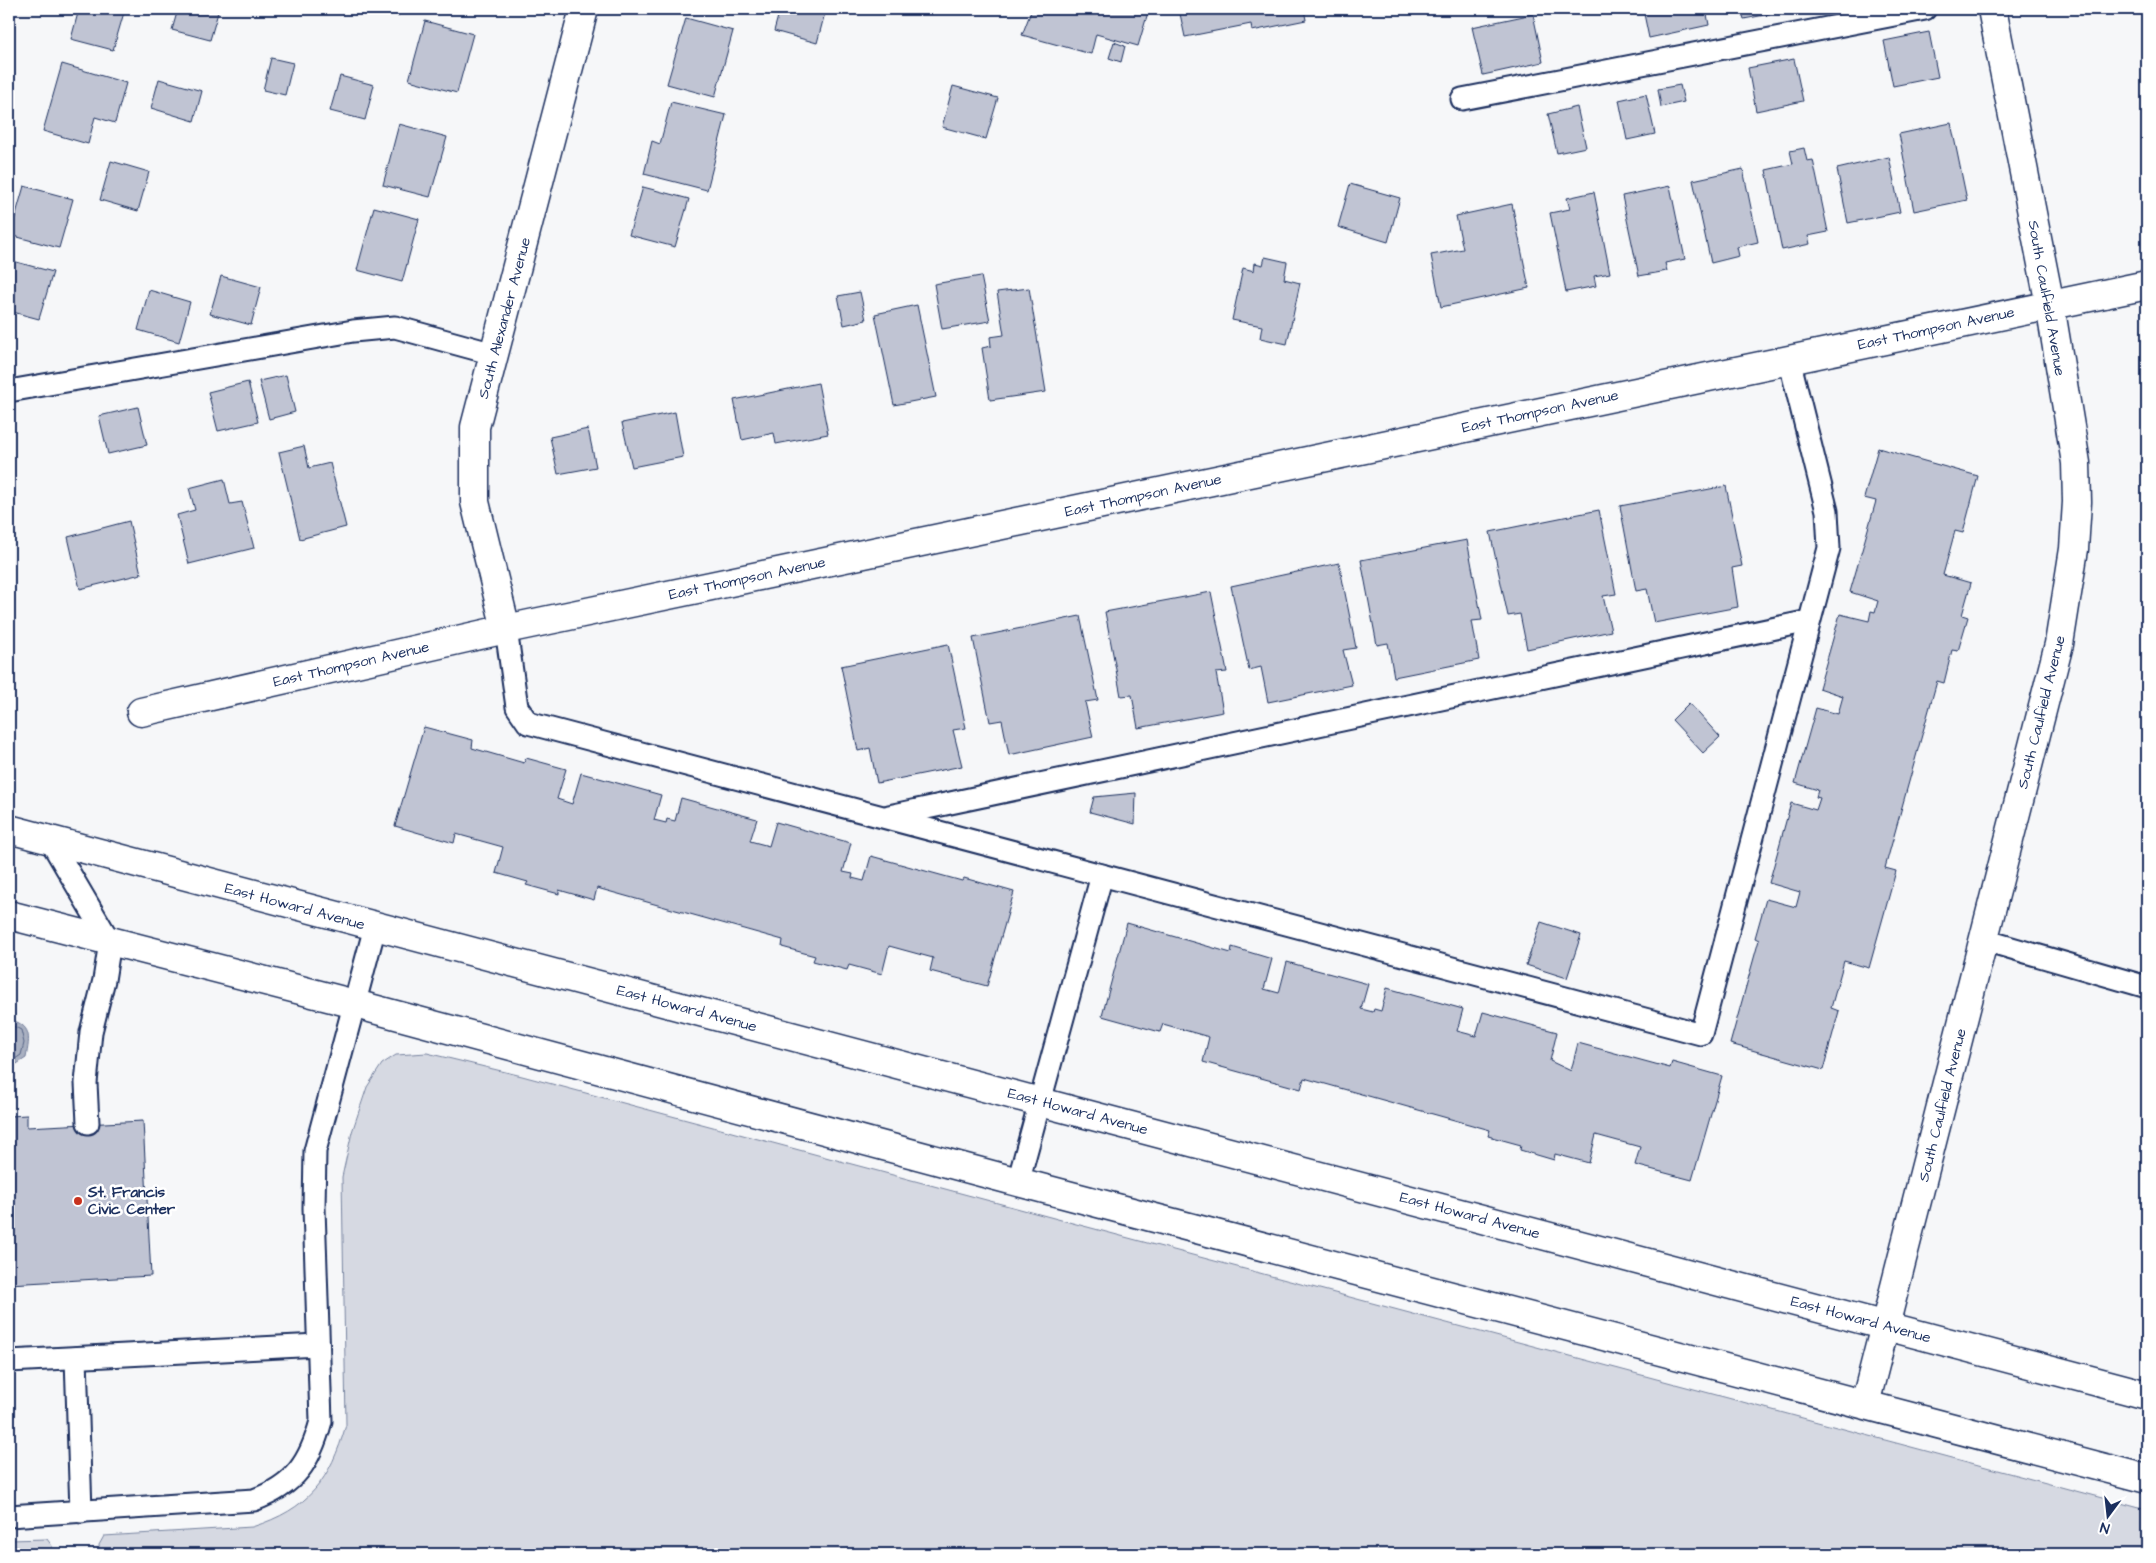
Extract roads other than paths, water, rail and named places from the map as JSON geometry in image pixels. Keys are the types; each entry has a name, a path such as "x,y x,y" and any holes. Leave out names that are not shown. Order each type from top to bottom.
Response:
{"main road":[{"name":"South Alexander Avenue","path":"506,629 475,502 475,428 584,9"},
{"name":"South Caulfield Avenue","path":"1865,1404 2059,644 2074,549 2077,502 2076,463 2050,305 1992,9"},
{"name":"East Thompson Avenue","path":"141,712 506,629 2147,285"},
{"name":"East Howard Avenue","path":"9,828 375,927 1040,1101 2147,1395"},
{"path":"9,915 355,1004 1018,1182 2147,1478"}],"lane":[{"path":"1462,99 1925,9"},
{"path":"9,390 353,331 396,327 494,354"},
{"path":"506,629 517,707 528,723 1701,1034 1829,548 1828,511 1789,359"},
{"path":"884,817 1809,621"},
{"path":"50,840 110,942 104,980 91,1032 86,1083 88,1123"},
{"path":"1018,1182 1102,874"},
{"path":"9,1516 254,1500 272,1493 287,1484 310,1454 321,1421 314,1208 315,1151 375,927"},
{"path":"1984,940 2147,986"},
{"path":"9,1361 318,1345"},
{"path":"76,1358 81,1512"}],"water":[{"path":"9,1019 26,1029 28,1044 26,1058 9,1069"}],"place":[{"name":"St. Francis Civic Center","path":"78,1201"}]}
